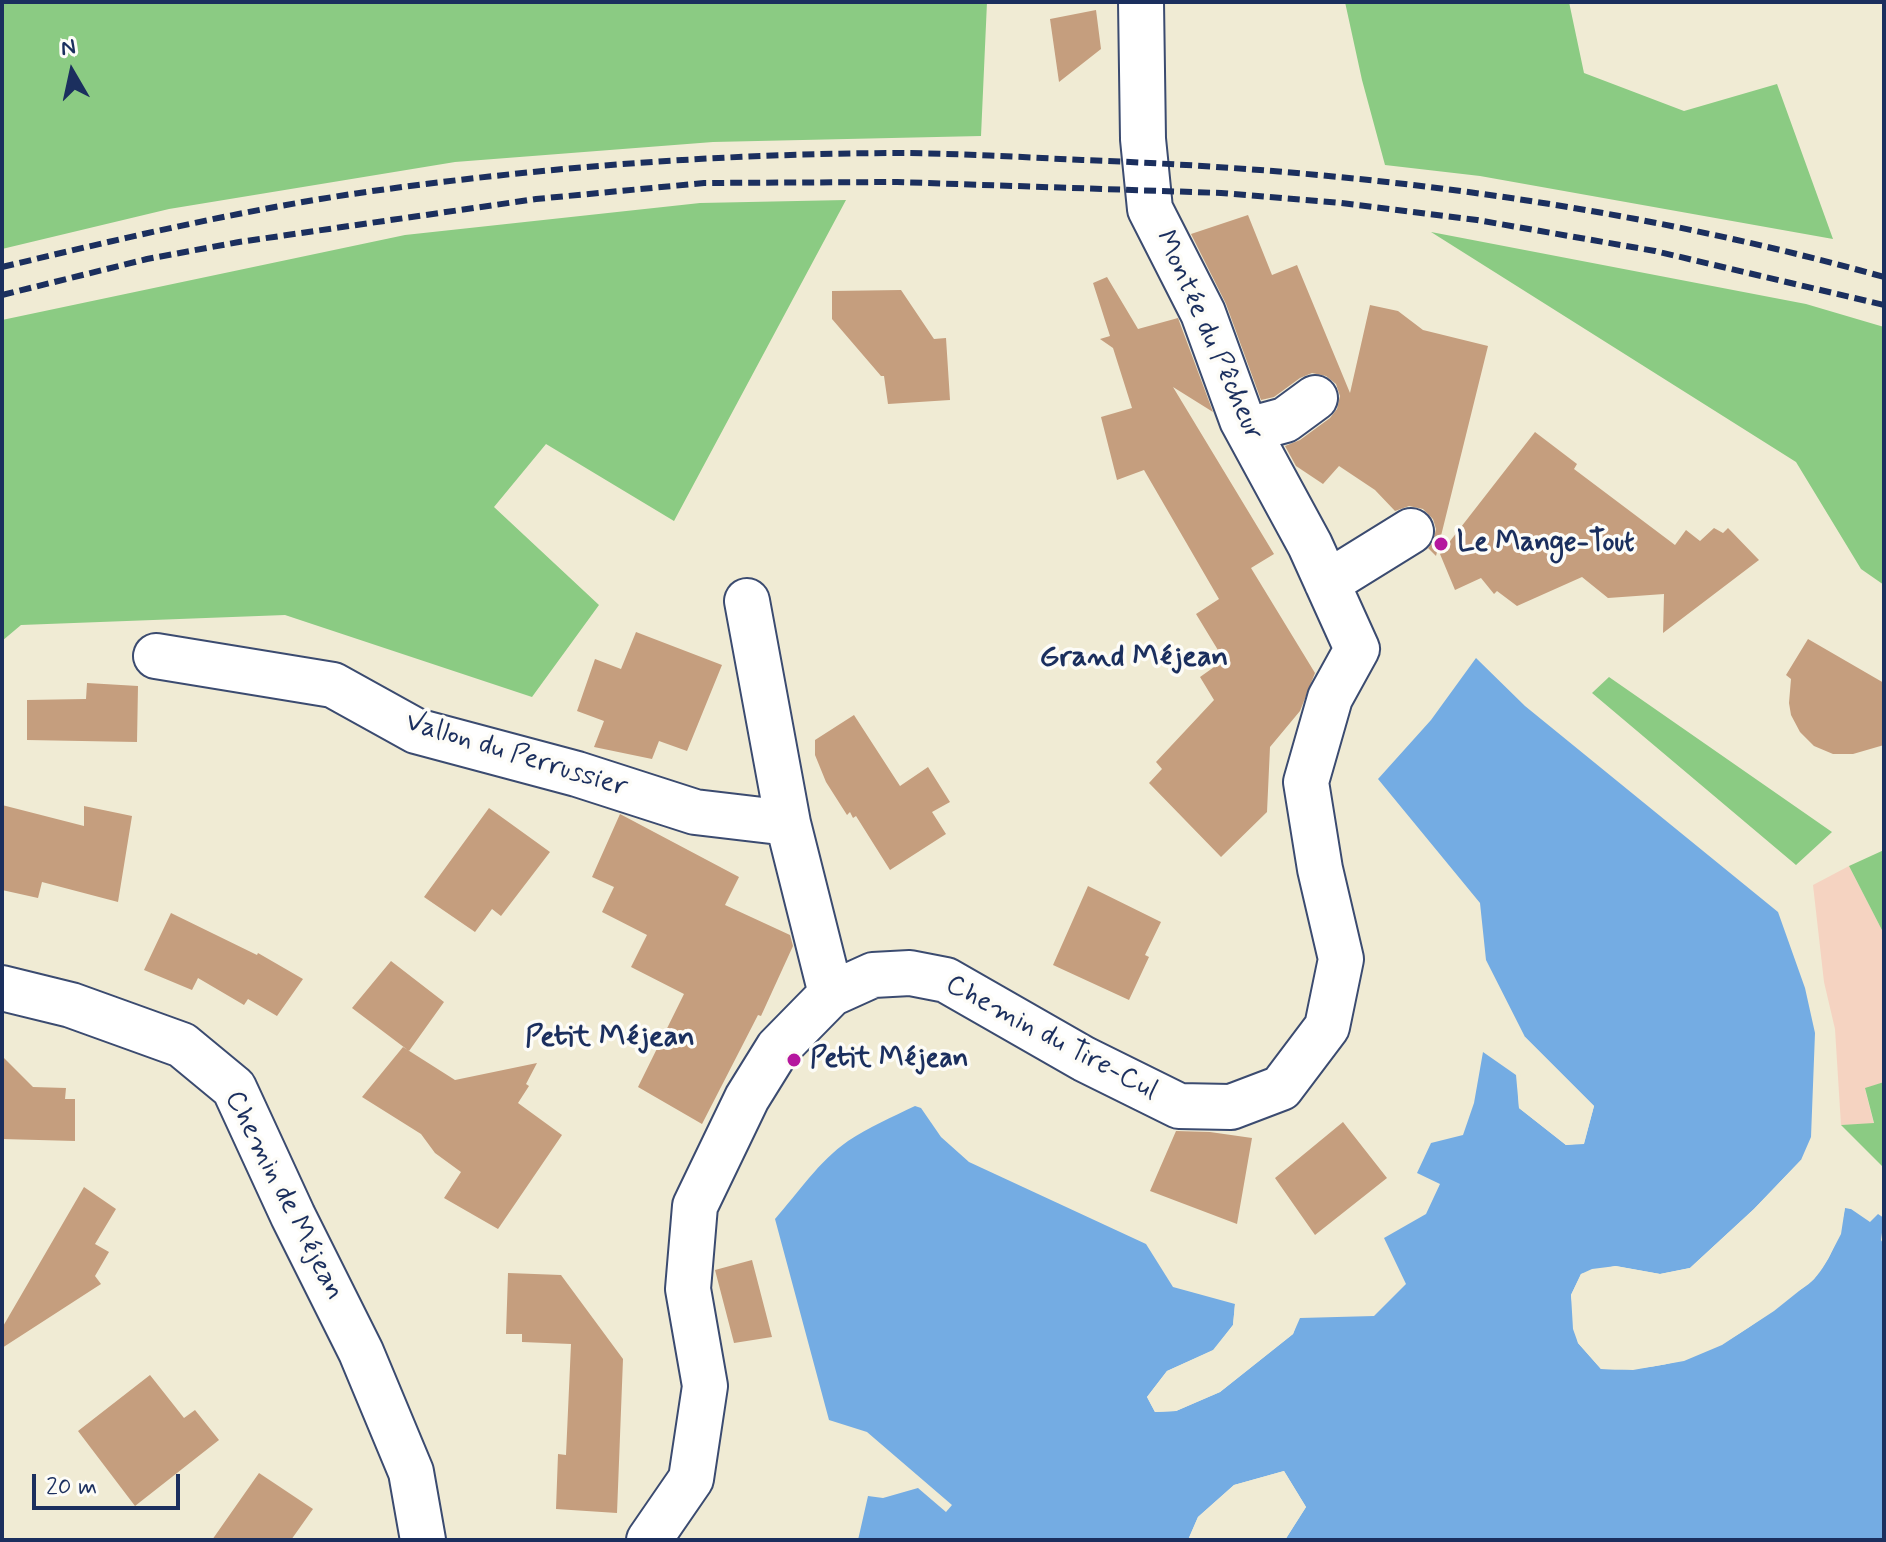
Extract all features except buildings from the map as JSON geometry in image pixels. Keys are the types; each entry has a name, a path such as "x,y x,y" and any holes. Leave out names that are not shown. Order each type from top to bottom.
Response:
{"street":[{"name":"Montée du Pêcheur","path":"1141,2 1143,139 1150,209 1203,313 1248,430 1310,545 1357,649"},
{"path":"1248,430 1285,420 1315,398"},
{"path":"1327,583 1411,531"},
{"path":"649,1540 691,1479 705,1386 688,1289 695,1206 747,1098 778,1048 831,994 788,823 747,601"},
{"name":"Chemin du Tire-Cul","path":"831,994 873,975 910,973 946,980 1084,1059 1179,1106 1231,1107 1281,1088 1327,1027 1341,959 1320,869 1306,782 1330,698 1357,649"},
{"name":"Vallon du Perrussier","path":"156,656 333,685 416,731 577,774 695,812 788,823"},
{"name":"Chemin de Méjean","path":"2,988 71,1005 182,1045 234,1088 361,1352 411,1472 423,1540"}],"shaded area":[{"path":"1849,866 1884,934 1884,1082 1865,1089 1874,1124 1841,1125 1835,1029 1824,982 1813,885"}],"green space":[{"path":"2,2 987,2 981,136 713,142 455,162 169,209 2,249"},
{"path":"1345,2 1569,2 1584,73 1684,111 1777,84 1833,239 1480,176 1385,165"},
{"path":"846,200 674,521 546,444 494,507 599,605 532,697 285,615 21,625 2,641 2,320 405,235 700,203"},
{"path":"1431,232 1806,304 1884,327 1884,585 1861,569 1796,462"},
{"path":"1609,677 1832,832 1796,865 1592,693"},
{"path":"1884,850 1884,934 1849,866"},
{"path":"1884,1082 1884,1168 1841,1125 1874,1123 1865,1088"}],"water":[{"path":"1476,658 1525,706 1778,912 1805,988 1815,1033 1811,1137 1801,1160 1690,1268 1660,1274 1615,1266 1581,1274 1571,1295 1578,1343 1601,1369 1655,1366 1702,1352 1746,1329 1812,1282 1830,1255 1845,1207 1870,1222 1878,1214 1884,1218 1881,1240 1884,1245 1884,1540 1285,1540 1306,1507 1284,1471 1234,1485 1198,1517 1188,1540 858,1540 868,1496 883,1498 918,1488 946,1512 952,1505 867,1432 829,1420 775,1219 828,1158 864,1131 915,1106 921,1108 941,1137 969,1162 1146,1244 1173,1287 1235,1304 1233,1325 1213,1350 1167,1371 1147,1397 1155,1412 1176,1411 1220,1392 1293,1334 1300,1318 1374,1316 1406,1284 1384,1238 1426,1214 1440,1184 1417,1173 1431,1143 1463,1135 1474,1103 1483,1052 1516,1075 1519,1108 1566,1145 1584,1143 1594,1106 1525,1037 1486,960 1480,903 1378,779 1431,720"}],"pier":[{"path":"1525,1037 1594,1106 1584,1144 1566,1145 1519,1108 1517,1071 1520,1074 1523,1106 1567,1141 1581,1140 1589,1107 1524,1042"},
{"path":"1801,1160 1805,1162 1757,1212 1692,1271 1660,1278 1615,1270 1584,1277 1575,1295 1577,1328 1581,1341 1603,1365 1633,1366 1683,1357 1720,1342 1772,1308 1812,1276 1837,1232 1841,1205 1850,1204 1851,1209 1845,1208 1841,1234 1814,1279 1774,1311 1722,1345 1684,1361 1633,1370 1601,1369 1578,1343 1573,1329 1571,1295 1581,1274 1592,1269 1616,1266 1660,1274 1690,1268"},
{"path":"1239,1302 1237,1327 1216,1353 1169,1375 1152,1398 1158,1408 1175,1407 1218,1389 1290,1331 1296,1316 1300,1314 1293,1334 1220,1392 1176,1411 1155,1412 1147,1397 1167,1371 1214,1350 1233,1325 1235,1304"},
{"path":"1284,1471 1306,1507 1285,1540 1281,1540 1301,1507 1282,1476 1236,1488 1202,1520 1193,1540 1188,1540 1198,1517 1234,1485"}],"railway":[{"path":"2,267 247,212 395,188 519,173 643,163 891,153 1184,165 1285,172 1486,194 1686,229 1884,277"},
{"path":"2,295 147,259 239,242 536,199 704,183 897,182 1221,193 1341,203 1477,220 1655,251 1884,305"}],"place":[{"name":"Le Mange-Tout","path":"1441,544"},
{"name":"Petit Méjean","path":"794,1060"}],"district":[{"name":"Grand Méjean","path":"1134,659"},
{"name":"Petit Méjean","path":"610,1039"}]}
